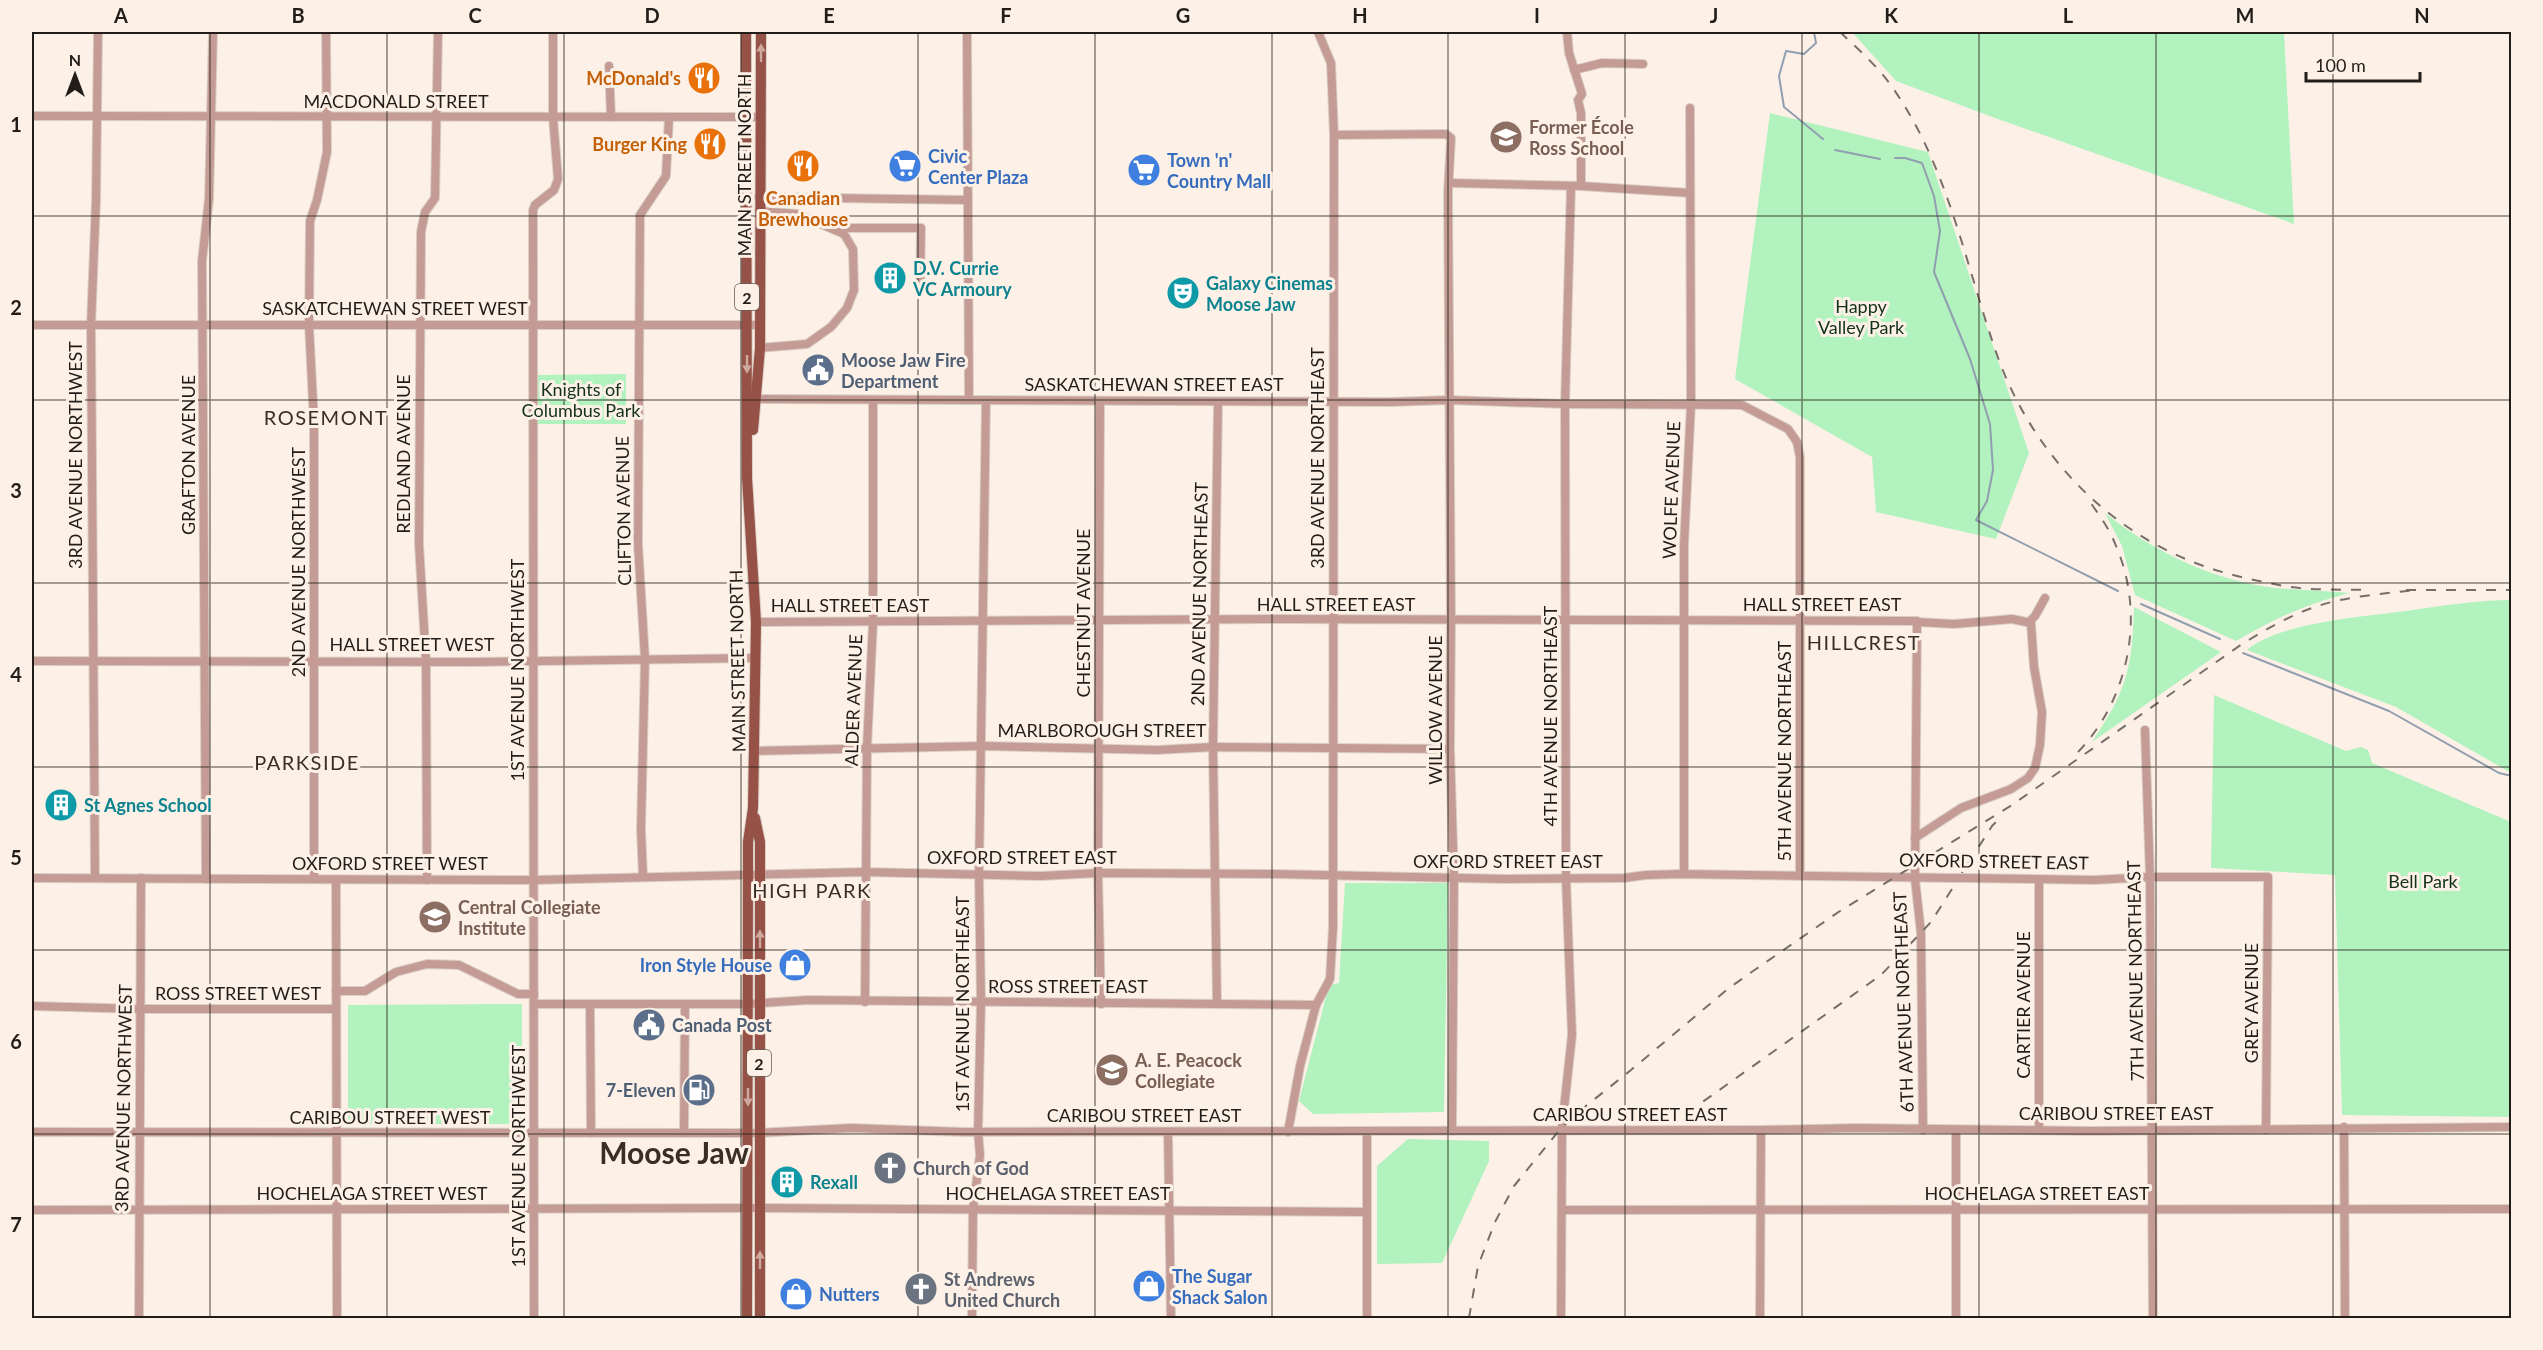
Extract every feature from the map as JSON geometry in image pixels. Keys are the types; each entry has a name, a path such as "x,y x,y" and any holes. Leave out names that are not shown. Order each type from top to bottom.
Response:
{"main road":[{"name":"MAIN STREET NORTH","path":"746,32 747,325 751,399 747,478 756,622 753,808 748,842 748,1004 760,1318"},
{"name":"MAIN STREET NORTH","path":"751,399 760,348 761,32"},
{"name":"MAIN STREET NORTH","path":"753,808 760,842 760,1003 753,1133"},
{"name":"MAIN STREET NORTH","path":"747,1318 754,1208"}],"street":[{"name":"3RD AVENUE NORTHWEST","path":"95,878 91,325 98,32"},
{"name":"GRAFTON AVENUE","path":"206,879 202,261 209,199 213,32"},
{"name":"2ND AVENUE NORTHWEST","path":"314,879 314,422 309,325 310,221 327,152 326,32"},
{"name":"REDLAND AVENUE","path":"427,880 426,661 419,544 421,232 424,212 435,198 438,32"},
{"name":"1ST AVENUE NORTHWEST","path":"534,1318 533,210 535,205 554,190 558,179 553,117 553,32"},
{"path":"967,32 969,400"},
{"name":"3RD AVENUE NORTHEAST","path":"1288,1132 1300,1066 1316,1005 1330,979 1333,877 1334,135 1331,63 1317,32"},
{"path":"1567,32 1574,70 1582,94 1578,100 1581,113 1581,186"},
{"path":"1574,70 1602,63 1643,64"},
{"path":"609,66 611,117"},
{"name":"WOLFE AVENUE","path":"1684,874 1684,620 1690,404 1690,108"},
{"name":"MACDONALD STREET","path":"32,116 761,117"},
{"name":"CLIFTON AVENUE","path":"643,877 641,829 645,659 638,544 640,215 666,176 669,117"},
{"name":"WILLOW AVENUE","path":"1334,135 1446,134 1451,138 1449,400 1452,621 1450,749 1454,878 1452,1131"},
{"path":"1450,183 1581,186 1690,193"},
{"name":"4TH AVENUE NORTHEAST","path":"1561,1318 1562,1131 1572,1035 1566,879 1565,404 1571,186"},
{"path":"759,197 968,200"},
{"path":"759,211 798,214 844,234 853,249 854,290 847,308 831,327 807,344 760,348"},
{"path":"831,228 921,228 920,290"},
{"name":"SASKATCHEWAN STREET WEST","path":"32,325 759,325"},
{"name":"SASKATCHEWAN STREET EAST","path":"751,399 1218,402 1449,400 1565,404 1742,405"},
{"name":"ALDER AVENUE","path":"865,1002 864,872 873,622 873,400"},
{"name":"1ST AVENUE NORTHEAST","path":"972,1318 973,1209 980,1155 978,1132 981,1002 980,874 986,400"},
{"name":"CHESTNUT AVENUE","path":"1100,401 1098,873 1101,1004"},
{"name":"2ND AVENUE NORTHEAST","path":"1217,1003 1213,747 1218,402"},
{"name":"5TH AVENUE NORTHEAST","path":"1742,405 1788,429 1797,442 1800,457 1800,876"},
{"path":"1915,838 1961,808 2004,793 2028,778 2035,768 2042,712 2034,667 2033,628 2029,622 2045,598"},
{"name":"HALL STREET EAST","path":"756,622 1684,620 1954,624 2012,619 2029,622"},
{"name":"6TH AVENUE NORTHEAST","path":"1917,622 1915,879 1921,933 1923,1130"},
{"name":"HALL STREET WEST","path":"32,661 534,661 755,658"},
{"name":"7TH AVENUE NORTHEAST","path":"2145,730 2151,877 2154,1129 2153,1318"},
{"name":"MARLBOROUGH STREET","path":"754,751 867,747 1157,750 1213,747 1450,749"},
{"name":"OXFORD STREET EAST","path":"748,874 864,872 1041,876 1098,873 1214,873 1333,877 1566,879 1684,874 2039,880 2268,877"},
{"name":"OXFORD STREET WEST","path":"32,878 534,880 748,874"},
{"name":"GREY AVENUE","path":"2266,1130 2268,877"},
{"name":"3RD AVENUE NORTHWEST","path":"139,1318 141,878"},
{"name":"CARTIER AVENUE","path":"2039,880 2039,1130"},
{"path":"336,881 337,1318"},
{"name":"ROSS STREET WEST","path":"336,991 365,991 396,972 426,964 459,965 518,994 534,994"},
{"name":"ROSS STREET EAST","path":"748,1004 808,1000 1316,1005"},
{"path":"535,1004 748,1004"},
{"path":"590,1004 591,1133"},
{"path":"684,1133 685,1004"},
{"name":"ROSS STREET WEST","path":"32,1006 141,1009 336,1009"},
{"path":"2344,1127 2346,1209 2344,1318"},
{"name":"CARIBOU STREET EAST","path":"753,1133 850,1128 964,1132 1288,1132 1857,1128 2266,1130 2344,1127 2511,1127"},
{"path":"1760,1318 1761,1130"},
{"path":"1956,1130 1956,1318"},
{"path":"1367,1131 1367,1318"},
{"name":"CARIBOU STREET WEST","path":"32,1132 141,1134 753,1133"},
{"path":"964,1132 972,1140 980,1155"},
{"path":"1168,1132 1171,1318"},
{"name":"HOCHELAGA STREET EAST","path":"754,1208 1367,1212"},
{"name":"HOCHELAGA STREET WEST","path":"32,1210 754,1208"},
{"name":"HOCHELAGA STREET EAST","path":"1563,1210 2511,1209"}],"green space":[{"path":"1852,32 2284,32 2294,224 1896,81"},
{"name":"Happy Valley Park","path":"1770,113 1928,152 2029,453 1996,539 1876,512 1872,457 1735,379"},
{"name":"Knights of Columbus Park","path":"626,374 626,424 536,424 536,375"},
{"path":"2105,513 2164,552 2230,579 2276,588 2350,593 2292,612 2236,641 2135,595 2122,546"},
{"path":"2511,600 2511,773 2396,707 2247,650 2280,633 2323,622 2459,604"},
{"path":"2134,607 2221,652 2092,742 2113,708 2125,678 2132,647"},
{"name":"Bell Park","path":"2214,695 2346,751 2361,747 2368,750 2372,763 2511,822 2511,1117 2342,1115 2335,875 2211,868"},
{"path":"1345,883 1448,883 1444,1112 1313,1114 1299,1101 1329,985 1339,983"},
{"path":"522,1004 522,1124 348,1124 348,1005"},
{"path":"1408,1139 1489,1141 1489,1161 1442,1263 1377,1264 1377,1166"}],"waterway":[{"path":"1814,32 1816,43 1804,54 1786,51 1779,76 1784,107 1823,139"},
{"path":"1835,150 1880,159"},
{"path":"1895,158 1905,158 1922,163 1934,196 1940,231 1934,272 1970,359 1990,424 1993,470 1987,501 1976,520 2118,591"},
{"path":"2141,604 2220,639"},
{"path":"2243,653 2389,711 2499,773 2512,776"}],"railway":[{"path":"1840,32 1873,63 1910,114 1940,179 2008,383 2045,447 2069,475 2123,524 2155,544 2200,565 2236,576 2295,588 2370,590"},
{"path":"2078,752 2096,731 2110,707 2120,682 2131,628 2130,600 2125,572 2111,534 2090,502"},
{"path":"2406,590 2512,590"},
{"path":"1469,1318 1478,1266 1495,1222 1514,1186 1562,1127 1576,1114 1729,988 1840,911 2012,805 2260,633 2318,606 2341,600 2415,590"},
{"path":"1687,1113 1881,975 1931,922 1992,826 2002,816"}],"place":[{"name":"McDonald's","path":"704,78"},
{"name":"Former École Ross School","path":"1506,137"},
{"name":"Burger King","path":"710,144"},
{"name":"Canadian Brewhouse","path":"803,166"},
{"name":"Civic Center Plaza","path":"905,166"},
{"name":"Town 'n' Country Mall","path":"1144,170"},
{"name":"D.V. Currie VC Armoury","path":"890,278"},
{"name":"Galaxy Cinemas Moose Jaw","path":"1183,293"},
{"name":"Moose Jaw Fire Department","path":"818,370"},
{"name":"St Agnes School","path":"61,805"},
{"name":"Central Collegiate Institute","path":"435,917"},
{"name":"Iron Style House","path":"795,965"},
{"name":"Canada Post","path":"649,1025"},
{"name":"A. E. Peacock Collegiate","path":"1112,1070"},
{"name":"7-Eleven","path":"699,1090"},
{"name":"Church of God","path":"890,1168"},
{"name":"Rexall","path":"787,1182"},
{"name":"The Sugar Shack Salon","path":"1149,1286"},
{"name":"St Andrews United Church","path":"921,1289"},
{"name":"Nutters","path":"796,1294"}],"district":[{"name":"ROSEMONT","path":"326,417"},
{"name":"HILLCREST","path":"1864,642"},
{"name":"PARKSIDE","path":"307,762"},
{"name":"HIGH PARK","path":"812,890"},
{"name":"Moose Jaw","path":"674,1152"}]}
